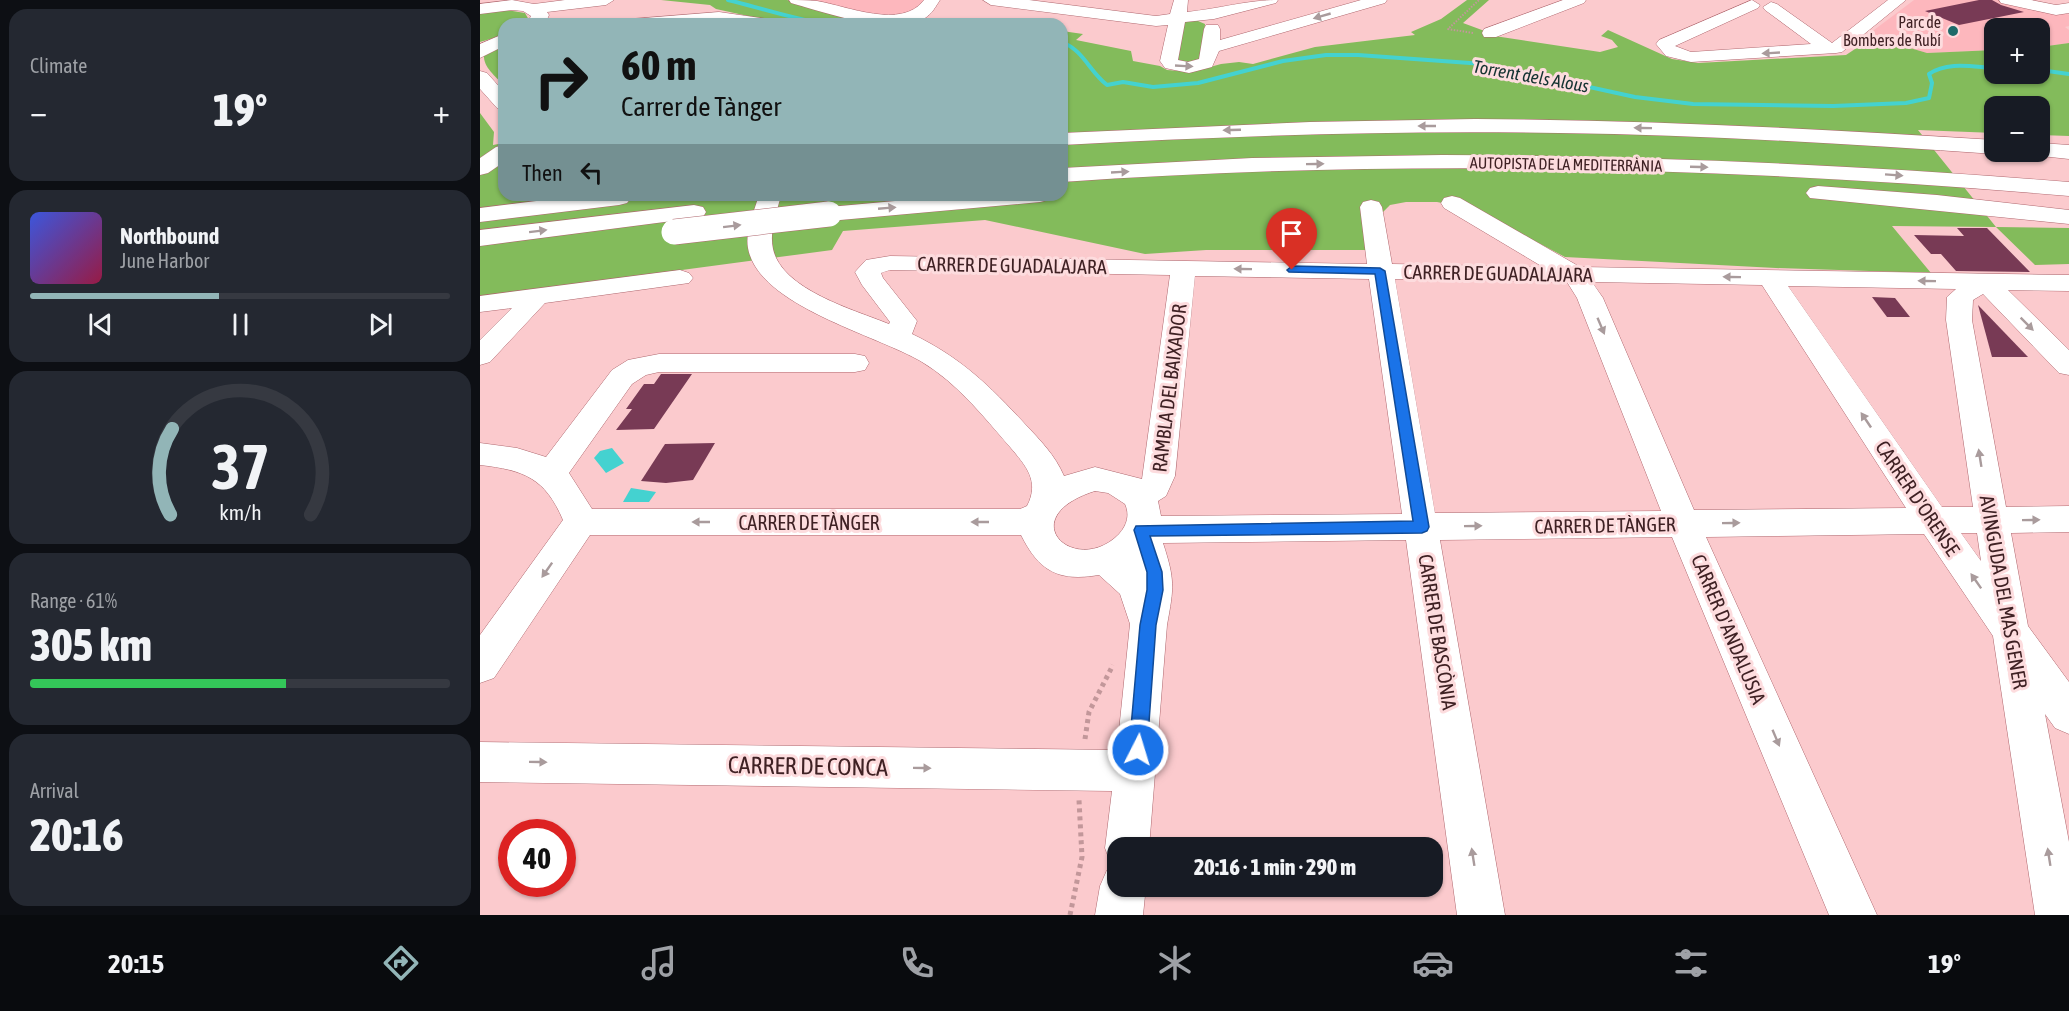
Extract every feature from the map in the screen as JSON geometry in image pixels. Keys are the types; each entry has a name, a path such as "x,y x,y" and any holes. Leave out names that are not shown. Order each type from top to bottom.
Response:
{"main road":[{"path":"538,18 600,1"},
{"path":"480,9 506,6 532,18"},
{"path":"480,46 498,41"},
{"path":"480,52 498,43"},
{"path":"480,77 498,97"},
{"path":"1068,138 1366,126 1797,130 1984,138"},
{"path":"1723,130 1984,153"},
{"name":"AUTOPISTA DE LA MEDITERRÀNIA","path":"1068,153 1310,142 1553,141 1984,154"},
{"path":"2050,141 2069,142"},
{"path":"2050,155 2069,152"},
{"path":"480,168 498,156"},
{"name":"AUTOPISTA DE LA MEDITERRÀNIA","path":"1068,175 1316,164 1519,162 1865,173 2069,189"},
{"path":"2050,162 2069,167"},
{"path":"1068,194 1317,181 1512,178 1810,188 2069,204"},
{"path":"1715,184 1937,202 2069,218"},
{"path":"480,198 498,196"},
{"path":"480,215 596,201"},
{"path":"480,238 694,212 901,201"},
{"path":"480,257 674,232 831,204"}],"street":[{"path":"797,0 880,18"},
{"path":"899,18 921,13 932,0"},
{"path":"991,0 1156,21 1177,19 1215,7 1270,0"},
{"path":"1181,0 1169,61 1181,68 1199,66 1209,60 1215,7"},
{"path":"1210,48 1379,0"},
{"path":"1490,33 1578,0"},
{"path":"1829,49 1777,4 1746,2 1665,44 1670,51 1691,57 1829,49 1836,48 1898,0"},
{"path":"2007,0 2056,10 2064,5"},
{"path":"2044,0 2064,5"},
{"path":"663,7 701,3"},
{"path":"697,18 738,18"},
{"path":"769,201 759,246 770,268 795,292 915,347 951,368 973,388 1041,462 1051,485 1042,508 1037,536 1045,549 1068,562 1087,563 1116,555 1132,544 1141,530 1145,514 1144,506 1137,495 1125,485 1109,480 1071,478 1041,462"},
{"name":"CARRER D'ANDALUSIA","path":"1452,203 1574,274 1590,298 1683,524 1853,915"},
{"name":"CARRER DE BASCÒNIA","path":"1371,207 1481,915"},
{"name":"CARRER DE GUADALAJARA","path":"896,339 904,321 871,280 868,272 875,265 890,263 2069,283"},
{"name":"RAMBLA DEL BAIXADOR","path":"1137,495 1152,490 1157,485 1159,476 1184,268"},
{"path":"480,304 680,278"},
{"name":"CARRER D'ORENSE","path":"1770,278 1933,521 2069,715"},
{"path":"1986,282 2069,366"},
{"name":"AVINGUDA DEL MAS GENER","path":"1986,282 1960,297 1959,320 1990,520 2012,632 2059,915"},
{"path":"480,356 538,296"},
{"path":"551,473 622,377 638,367 659,363 855,363"},
{"path":"480,454 503,456 551,473 569,494 581,522 480,666"},
{"path":"1042,508 1069,486 1095,479"},
{"name":"CARRER DE TÀNGER","path":"581,522 1022,522 1042,508"},
{"name":"CARRER DE TÀNGER","path":"1141,530 2069,519"},
{"path":"1128,837 1148,625 1155,590 1155,572 1141,530"},
{"path":"1103,560 1119,568 1131,579 1139,595 1148,625"},
{"name":"CARRER DE CONCA","path":"480,762 1136,771"},
{"path":"1119,915 1121,897"}],"path":[{"path":"1479,0 1448,29 1470,33 1490,33"}],"shaded area":[{"path":"787,0 924,0 911,18 862,18"},
{"path":"1914,0 2034,0 2069,15 2069,26 2065,27 2069,30 2069,43 2050,46 2050,18 1984,18 1984,50 1927,53 1873,37 1870,33"}],"green space":[{"path":"661,0 787,0 862,18 757,18 716,9 710,5"},
{"path":"1467,0 1489,0 1463,23 1490,33 1488,35 1600,52 1618,47 1612,40 1601,36 1608,30 1672,59 1698,63 1846,55 1873,37 1927,53 1984,50 1984,84 2050,84 2050,46 2069,43 2069,136 2050,135 2050,96 1984,96 1984,133 1918,130 1996,227 1892,226 1931,273 1565,257 1512,229 1457,206 1437,202 1406,202 1390,205 1383,212 1380,221 1385,250 1206,250 1145,254 985,220 843,231 832,250 480,297 480,113 494,132 493,145 498,144 498,201 1068,201 1068,32 1083,34 1076,40 1131,51 1133,61 1160,66 1167,70 1192,72 1221,64 1239,62 1253,64 1315,47 1415,35 1411,32 1441,19"},
{"path":"507,10 525,13 528,18 498,18 498,37 480,42 480,12"},
{"path":"921,17 920,18 862,18"},
{"path":"1188,21 1205,24 1202,60 1196,64 1177,61 1181,24"},
{"path":"498,48 498,79 488,68 484,55"},
{"path":"1996,227 2069,228 2069,264 2035,265"}],"water":[{"path":"612,448 624,463 606,473 594,458 600,451"},
{"path":"631,488 656,492 649,502 623,502"}],"building":[{"path":"1979,0 1992,0 2024,12 1984,18 1984,20 1959,25 1925,11"},
{"path":"1957,228 1987,228 2030,272 1956,271 1941,254 1931,254 1914,235 1964,236"},
{"path":"1872,297 1895,298 1910,317 1887,317"},
{"path":"1978,305 2028,357 1992,357"},
{"path":"661,374 692,374 654,429 616,430 632,409 626,409 644,384 654,384"},
{"path":"715,443 693,480 666,483 641,481 665,444"}],"waterway":[{"name":"Torrent dels Alous","path":"728,0 798,18"},
{"name":"Torrent dels Alous","path":"1068,45 1107,85 1123,82 1153,87 1198,83 1283,61 1326,55 1358,55 1484,64 1635,97 1693,104 1833,106 1906,103 1929,98 1932,83 1929,74 1936,70 1952,66 1984,67"},
{"name":"Torrent dels Alous","path":"2050,71 2069,74"}],"place":[{"name":"Parc de Bombers de Rubí","path":"1953,31"}],"route":[{"path":"1138,750 1148,625 1155,590 1155,572 1141,530 1422,527 1380,271 1292,270"}]}
